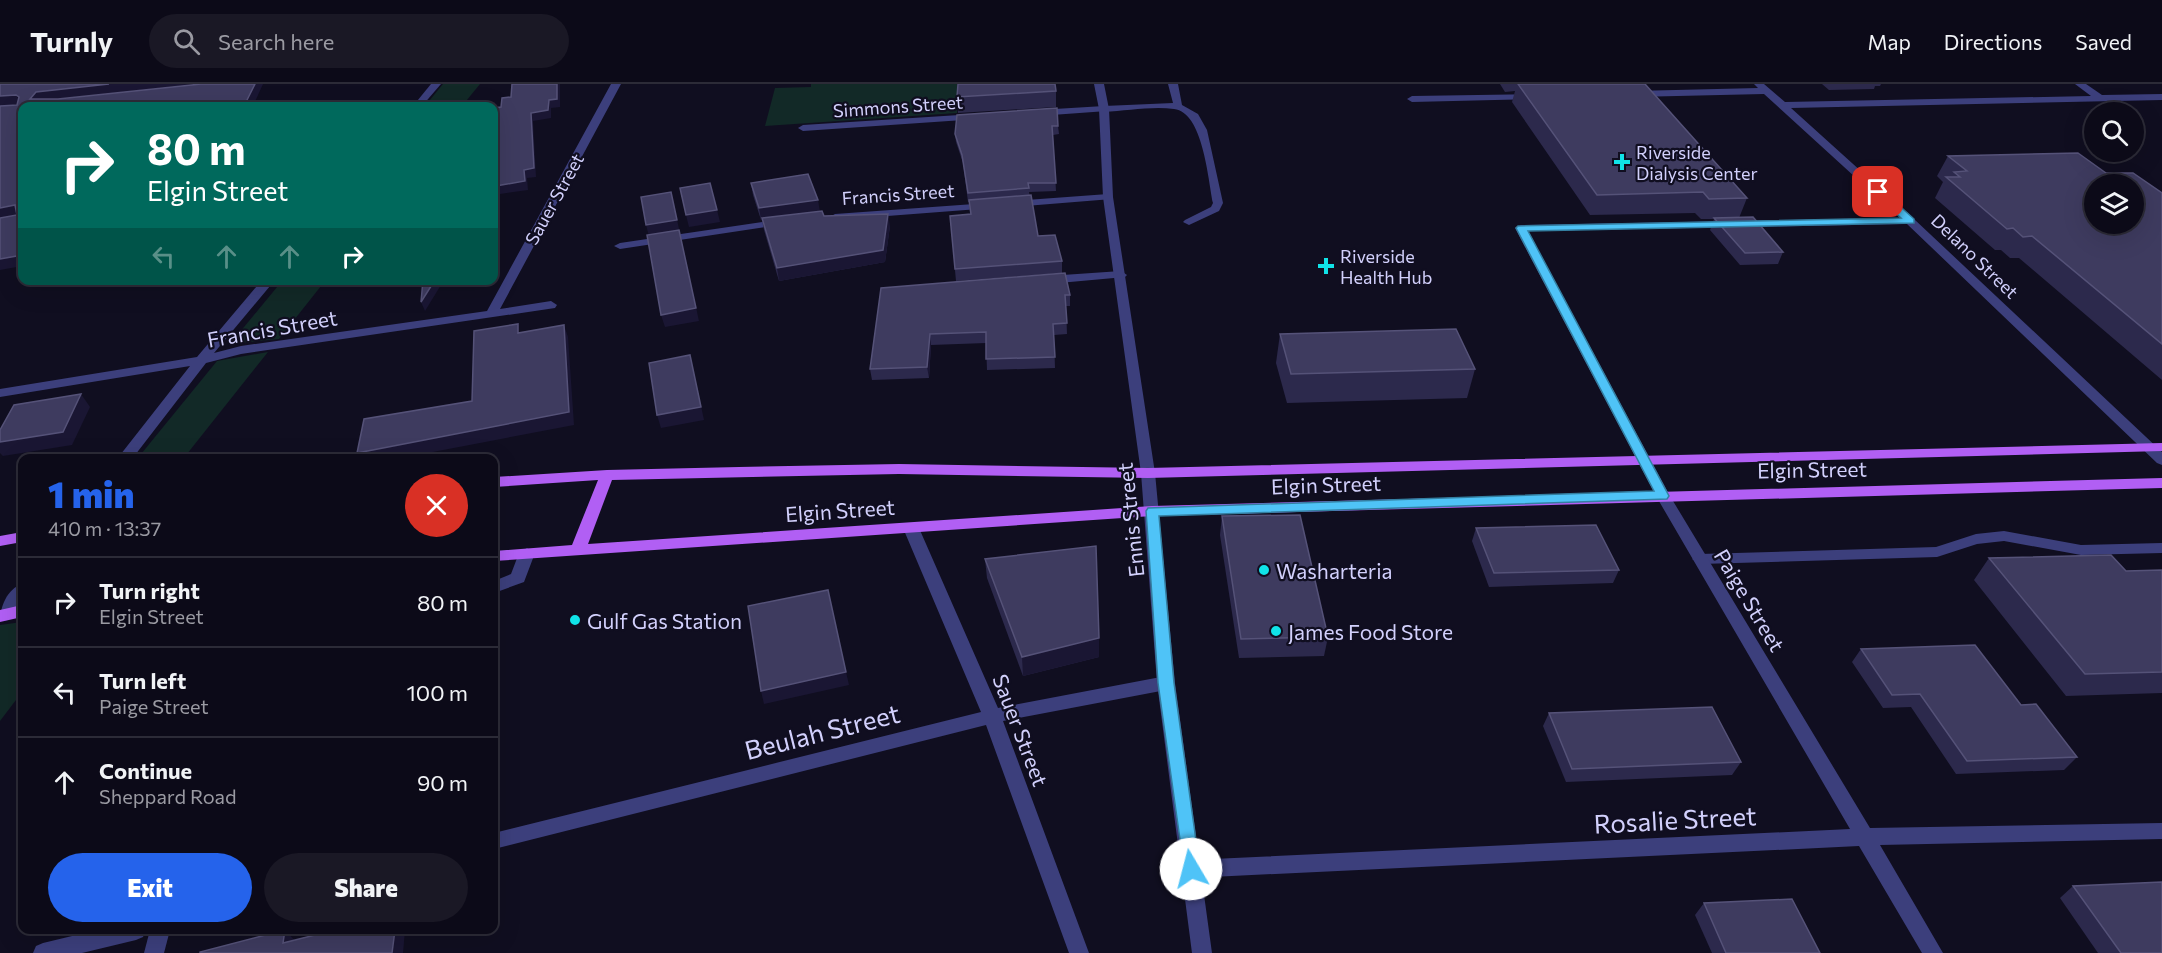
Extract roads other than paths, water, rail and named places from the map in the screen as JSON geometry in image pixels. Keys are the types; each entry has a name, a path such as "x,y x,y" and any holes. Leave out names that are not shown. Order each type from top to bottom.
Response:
{"main road":[{"name":"Elgin Street","path":"498,482 607,475 898,469 1148,473 2155,447"},
{"path":"578,550 607,475"},
{"name":"Elgin Street","path":"498,556 1152,511 2162,483"},
{"path":"0,541 18,538"},
{"path":"1,616 18,612"}],"street":[{"path":"420,102 436,84"},
{"name":"Sauer Street","path":"491,314 616,84"},
{"name":"Ennis Street","path":"1099,84 1104,109 1108,197 1148,473 1166,683 1202,953"},
{"path":"1173,84 1178,106"},
{"path":"2080,84 2100,98"},
{"path":"1628,94 1763,88"},
{"name":"Delano Street","path":"1763,88 2155,447 2162,460"},
{"path":"1412,99 1548,95"},
{"path":"1782,105 2162,97"},
{"path":"1022,114 1178,106 1195,116 1202,130 1218,203 1215,209 1189,222"},
{"name":"Simmons Street","path":"802,128 987,117"},
{"name":"Francis Street","path":"824,218 1108,197"},
{"path":"620,246 792,221"},
{"name":"Paige Street","path":"1910,221 1521,228 1663,496 1933,953"},
{"path":"1040,281 1120,275"},
{"path":"128,454 201,360 265,285"},
{"name":"Francis Street","path":"0,393 201,360 242,350 551,305"},
{"name":"Sauer Street","path":"911,528 992,716 1079,953"},
{"path":"1700,558 1937,552 1976,539 2004,536 2081,550 2162,548"},
{"path":"498,586 518,578 526,553"},
{"path":"1,616 18,595"},
{"name":"Beulah Street","path":"498,840 992,716 1166,683"},
{"name":"Rosalie Street","path":"1191,869 1865,837 2162,831"},
{"path":"43,953 120,934"},
{"path":"154,953 159,934"}],"place":[{"name":"Riverside Dialysis Center","path":"1622,162"},
{"name":"Riverside Health Hub","path":"1326,266"},
{"name":"Washarteria","path":"1264,570"},
{"name":"Gulf Gas Station","path":"575,620"},
{"name":"James Food Store","path":"1276,631"}]}
